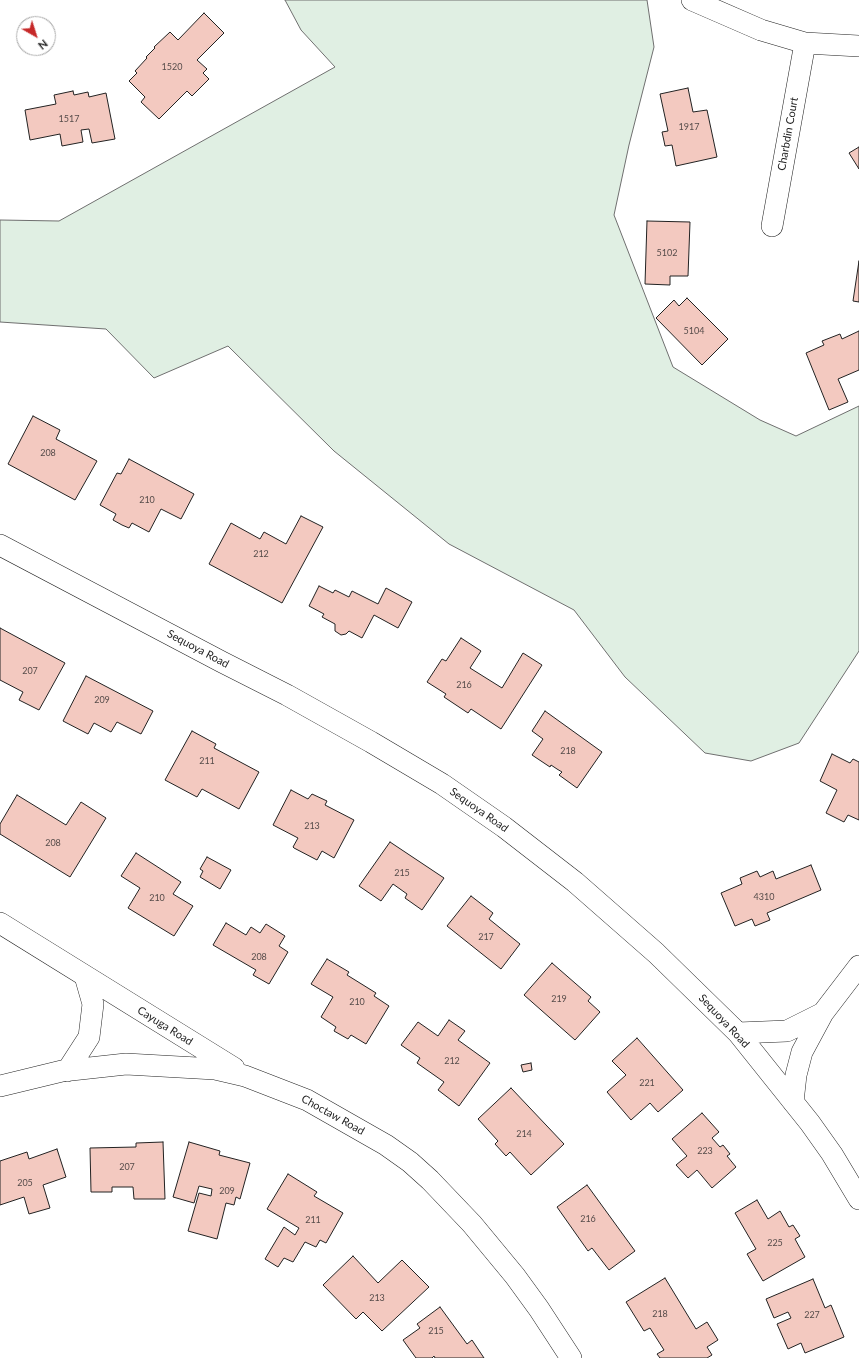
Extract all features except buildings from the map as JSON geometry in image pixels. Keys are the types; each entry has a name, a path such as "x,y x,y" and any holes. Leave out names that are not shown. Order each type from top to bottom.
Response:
{"street":[{"path":"692,0 761,30 805,43 859,46"},
{"name":"Charbdin Court","path":"772,226 805,43"},
{"name":"Sequoya Road","path":"0,545 222,662 287,694 371,742 442,784 504,828 575,882 656,953 738,1033 810,1123 832,1154 859,1199"},
{"name":"Cayuga Road","path":"0,923 245,1076"},
{"path":"793,1102 796,1075 802,1052 823,1014 859,966"},
{"path":"67,1071 89,1037 93,1004 85,976"},
{"path":"738,1033 787,1031 823,1014"},
{"name":"Choctaw Road","path":"0,1086 67,1071 126,1064 215,1069 245,1076 307,1100 386,1145 430,1180 472,1224 515,1276 539,1309 571,1358"}],"green space":[{"path":"285,0 647,0 654,47 629,145 614,215 673,367 760,420 796,436 859,406 859,651 799,743 751,761 705,753 625,677 574,610 449,544 334,451 228,346 154,378 106,329 0,322 0,220 59,221 335,67 301,30"}]}
